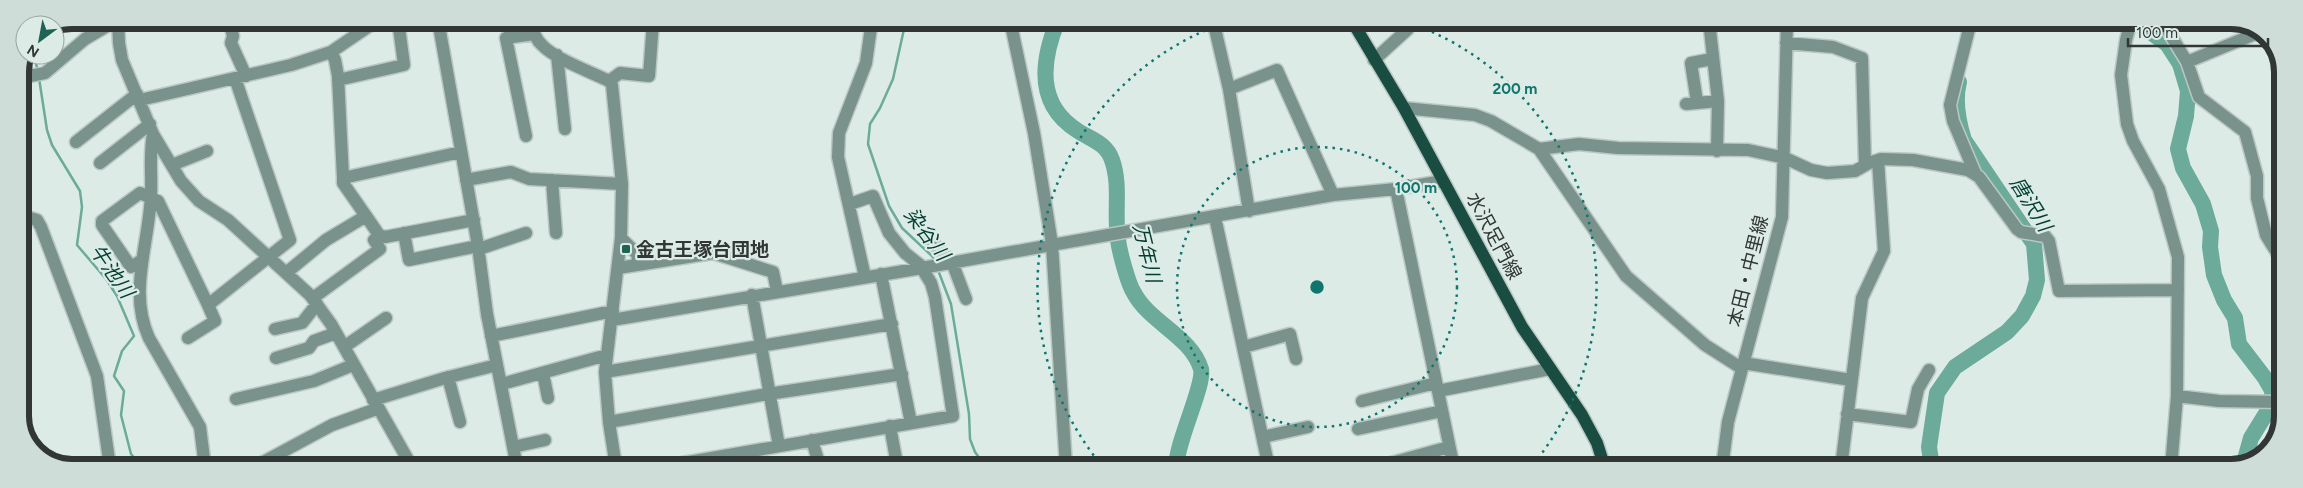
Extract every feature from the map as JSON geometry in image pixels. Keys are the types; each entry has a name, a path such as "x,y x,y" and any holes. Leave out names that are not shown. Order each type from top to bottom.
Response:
{"main road":[{"name":"水沢足門線","path":"1357,29 1404,108 1522,327 1597,443 1601,459"}],"street":[{"path":"29,77 45,74 85,39 102,29"},
{"path":"118,29 122,60 152,129 181,181 200,201 228,220 315,301 336,333 407,459"},
{"path":"208,305 290,240 230,43 233,36 231,29"},
{"path":"76,142 139,97 291,65 330,52 364,29"},
{"path":"338,80 404,65 399,29"},
{"path":"440,29 479,247 491,336 502,384 515,459"},
{"path":"533,29 542,46 556,55 609,80 612,84 622,184 621,238 605,372 609,422 615,459"},
{"path":"609,80 620,74 649,76 652,29"},
{"path":"865,277 837,144 839,133 866,63 871,29"},
{"path":"1012,29 1034,133 1052,244 1065,459"},
{"path":"1215,29 1229,89 1249,211"},
{"path":"1374,60 1408,29"},
{"path":"1710,29 1718,101 1717,151"},
{"name":"本田・中里線","path":"1723,459 1728,422 1782,217 1785,158 1787,29"},
{"path":"1969,29 1950,105 1952,120 1974,172 2017,229 2021,232 2045,236 2049,240 2059,291 2178,290"},
{"path":"2129,29 2121,75 2127,124 2133,141 2162,199 2176,248 2178,396 2172,459"},
{"path":"2167,29 2187,62 2199,97 2245,132 2257,176 2257,198 2266,235 2274,248"},
{"path":"526,136 506,38 534,34"},
{"path":"2187,62 2253,35"},
{"path":"1786,43 1833,47 1862,58 1865,166"},
{"path":"330,52 335,60 338,80 342,183 379,235 385,237 474,220"},
{"path":"556,55 565,129"},
{"path":"1712,59 1691,63 1691,103 1718,101"},
{"path":"1229,89 1277,70 1333,195"},
{"path":"1404,108 1475,115 1491,120 1539,148 1626,276 1704,345 1742,366 1851,380"},
{"path":"100,163 152,129"},
{"path":"152,129 150,148 151,196 142,260 139,304 144,326 160,358 200,427 204,459"},
{"path":"1539,148 1579,144 1618,148 1748,150 1785,158 1811,170 1827,173 1855,171 1878,160 1913,160 1974,172"},
{"path":"172,165 207,151"},
{"path":"343,178 461,152"},
{"path":"1842,459 1862,298 1884,251 1878,160"},
{"path":"466,180 511,172 529,179 622,184"},
{"path":"552,180 556,233"},
{"path":"491,336 777,292 1333,195 1396,189 1443,181"},
{"path":"1396,189 1452,459"},
{"path":"142,260 131,267 102,225 102,221 140,193 158,200 215,321 188,338"},
{"path":"850,204 873,196 889,233 897,244 936,265 966,299"},
{"path":"29,216 36,220 41,227 97,376 109,459"},
{"path":"286,273 326,240 366,216"},
{"path":"1215,217 1267,459"},
{"path":"404,233 409,260 479,247 526,233"},
{"path":"275,329 302,323 315,301 380,249 374,240 379,235"},
{"path":"621,238 638,255 638,264"},
{"path":"705,459 953,416 935,297 931,283 936,265 928,238"},
{"path":"618,268 713,253 773,272 777,292"},
{"path":"881,274 911,423"},
{"path":"752,295 768,394 779,446"},
{"path":"344,347 386,318"},
{"path":"605,372 892,324"},
{"path":"276,358 309,348 314,341 336,333"},
{"path":"1244,346 1290,334 1296,359"},
{"path":"502,384 607,355"},
{"path":"236,399 314,381 354,365"},
{"path":"278,459 332,425 376,404 448,377 497,365"},
{"path":"1362,401 1550,369"},
{"path":"1846,414 1910,422 1918,389 1929,370"},
{"path":"543,373 548,398"},
{"path":"609,422 768,394 902,374"},
{"path":"448,377 460,422"},
{"path":"2178,396 2219,401 2274,402"},
{"path":"1358,430 1442,411"},
{"path":"890,426 896,459"},
{"path":"1263,437 1308,427"},
{"path":"513,447 545,440"},
{"path":"812,440 818,459"},
{"path":"1406,459 1449,447"}],"waterway":[{"name":"染谷川","path":"904,29 893,79 880,108 870,124 868,144 889,206 902,228 933,257 935,263"},
{"name":"万年川","path":"1054,29 1046,66 1046,81 1049,95 1055,108 1064,120 1078,131 1098,142 1112,160 1117,189 1119,244 1124,267 1132,289 1141,304 1189,347 1201,369 1199,388 1177,459"},
{"path":"2146,29 2167,44 2180,64 2188,91 2186,116 2178,149 2183,168 2203,204 2211,231 2210,247 2214,275 2224,300 2235,318 2239,344 2265,378 2273,392 2267,412 2251,438 2246,457"},
{"name":"牛池川","path":"36,65 38,70"},
{"name":"牛池川","path":"39,78 47,130 52,145 80,191 82,207 77,245 106,279 117,296 134,336 122,351 114,376 124,391 121,415 131,454 135,459"},
{"name":"唐沢川","path":"1931,459 1929,447 1937,393 1955,367 2007,332 2022,316 2033,296 2037,280 2034,244 1964,140 1957,111 1959,82"},
{"name":"染谷川","path":"938,270 951,304 969,414 970,439 980,459"}],"place":[{"name":"金古王塚台団地","path":"626,249"}]}
